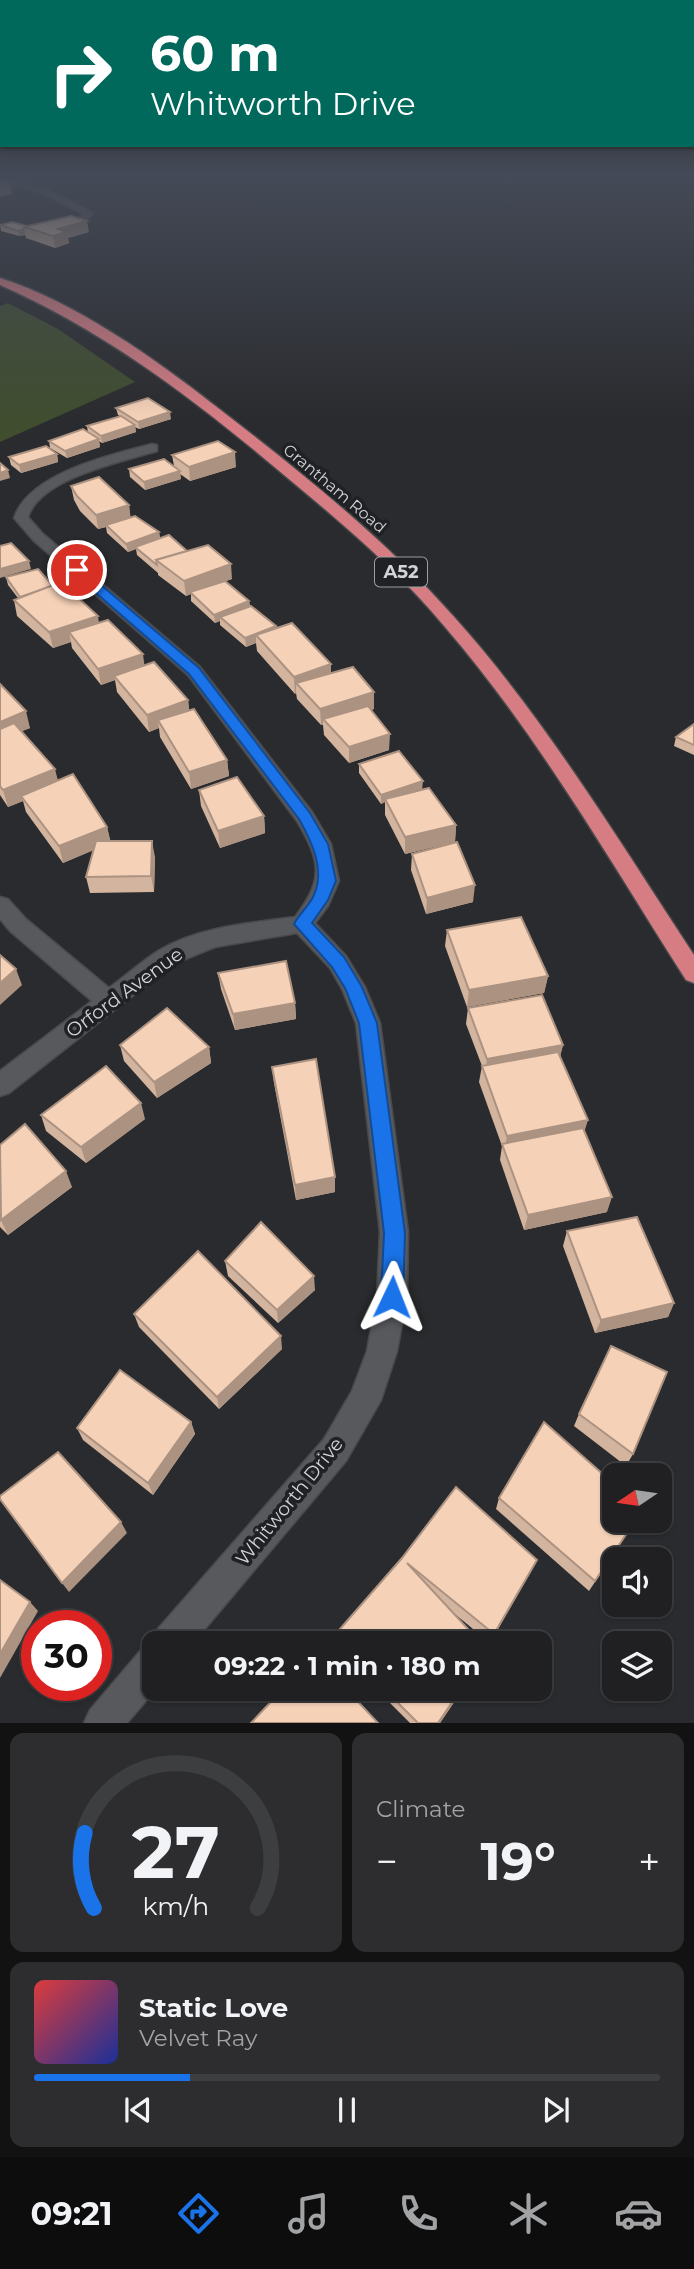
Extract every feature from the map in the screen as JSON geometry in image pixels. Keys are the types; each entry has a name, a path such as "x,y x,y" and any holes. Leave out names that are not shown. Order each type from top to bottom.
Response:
{"highway":[{"name":"Grantham Road","path":"0,281 67,314 184,386 379,548 468,643 571,783 694,974"}],"street":[{"path":"152,448 44,486 25,503 21,519 38,537 194,671 305,817 321,844 328,881 320,900 302,924"},
{"path":"0,905 18,925 109,1001"},
{"name":"Orford Avenue","path":"0,1085 165,958 186,946 219,937 302,924"},
{"name":"Whitworth Drive","path":"180,1631 335,1450 365,1400 382,1351 392,1297 394,1233 368,1023 353,987 338,962 302,924"},
{"path":"103,1723 142,1676"}],"green space":[{"path":"8,303 58,329 135,382 0,442 0,306"}],"building":[{"path":"148,398 170,412 138,422 116,408"},
{"path":"121,416 135,425 101,436 87,426"},
{"path":"83,429 99,439 65,451 49,441"},
{"path":"218,441 235,452 189,467 172,455"},
{"path":"46,446 57,454 19,465 9,457"},
{"path":"164,459 180,471 144,482 129,469"},
{"path":"0,463 8,470 0,473"},
{"path":"99,477 129,505 96,515 71,486"},
{"path":"135,516 159,532 126,544 106,525"},
{"path":"169,535 187,551 156,560 157,565 135,547"},
{"path":"11,543 29,561 0,569 0,546"},
{"path":"208,545 231,564 184,581 156,560"},
{"path":"38,569 53,586 20,597 6,577"},
{"path":"225,581 249,601 214,615 190,592"},
{"path":"61,582 98,616 49,632 14,600"},
{"path":"251,606 276,626 245,638 220,617"},
{"path":"108,620 143,654 98,669 69,632"},
{"path":"292,623 331,664 294,677 256,635"},
{"path":"154,662 188,700 147,715 114,676"},
{"path":"353,667 374,692 320,709 296,683"},
{"path":"0,684 26,711 0,722"},
{"path":"368,706 390,734 349,747 323,719"},
{"path":"194,709 227,760 189,772 158,720"},
{"path":"14,723 55,769 3,790 0,786 0,729"},
{"path":"694,724 694,745 676,737"},
{"path":"399,751 423,781 381,795 359,764"},
{"path":"73,774 107,827 59,846 21,796"},
{"path":"237,777 264,816 218,831 199,790"},
{"path":"429,788 456,825 405,837 385,799"},
{"path":"96,841 152,841 151,876 86,877"},
{"path":"457,842 475,885 427,898 412,854"},
{"path":"521,917 548,976 469,990 447,930"},
{"path":"0,955 16,969 0,983"},
{"path":"286,961 295,1003 233,1014 218,973"},
{"path":"542,995 563,1045 487,1059 468,1008"},
{"path":"167,1008 209,1047 154,1082 120,1045"},
{"path":"558,1052 588,1120 507,1136 482,1066"},
{"path":"316,1059 335,1177 295,1185 272,1067"},
{"path":"106,1066 141,1103 81,1147 41,1115"},
{"path":"25,1124 66,1171 1,1220 0,1145"},
{"path":"583,1128 612,1197 528,1215 502,1144"},
{"path":"637,1217 674,1303 601,1320 567,1231"},
{"path":"261,1222 314,1276 277,1310 225,1261"},
{"path":"198,1251 281,1336 217,1397 134,1314"},
{"path":"611,1346 667,1372 633,1454 579,1414"},
{"path":"120,1370 191,1422 148,1483 77,1428"},
{"path":"544,1422 602,1473 602,1533 627,1533 618,1547 602,1547 602,1570 595,1581 499,1498"},
{"path":"58,1452 121,1522 62,1583 0,1499 0,1496"},
{"path":"456,1487 537,1560 496,1631 490,1631 407,1563 470,1631 338,1631 402,1558"},
{"path":"0,1580 30,1602 25,1610 21,1610 21,1618 0,1654"},
{"path":"272,1701 357,1701 378,1723 251,1723"},
{"path":"396,1701 453,1701 438,1723 418,1723"}],"route":[{"path":"77,570 194,671 222,704 305,817 321,844 328,881 320,900 302,924 338,962 353,987 368,1023 394,1233 392,1297"}]}
